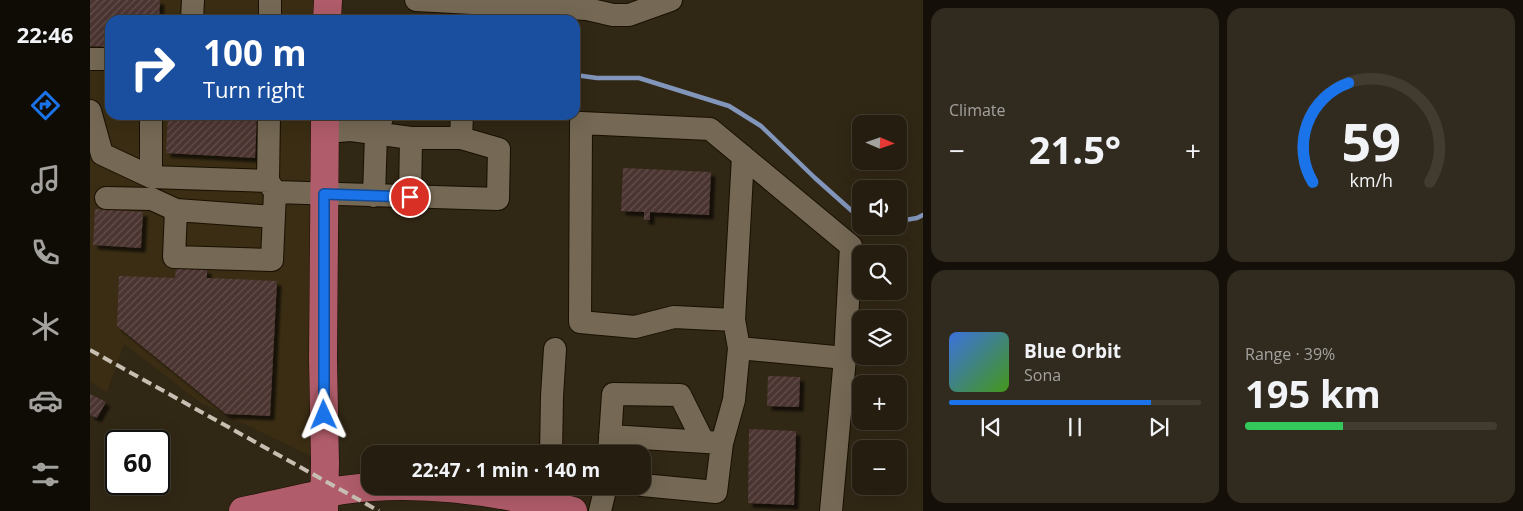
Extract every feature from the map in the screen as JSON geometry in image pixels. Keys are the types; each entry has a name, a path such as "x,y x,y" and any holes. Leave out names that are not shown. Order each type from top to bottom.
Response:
{"main road":[{"path":"327,15 328,0"},
{"path":"324,502 325,123"},
{"path":"243,511 324,502 342,490 419,486 474,490 531,500 573,511"}],"lane":[{"path":"192,15 193,0"},
{"path":"270,0 270,15"},
{"path":"416,0 587,9 613,15 629,15 670,0"},
{"path":"90,59 105,59"},
{"path":"90,111 102,154 151,177 272,187 324,194 498,199 499,149 461,138 411,138 380,124 351,130 325,123"},
{"path":"151,120 151,177"},
{"path":"176,210 174,257 272,260 274,217 269,120"},
{"path":"461,138 462,120"},
{"path":"734,320 674,318 635,326 580,322 581,123 710,129 851,246 831,511"},
{"path":"374,196 380,124"},
{"path":"410,197 411,138"},
{"path":"651,488 714,501 712,442 734,400 740,348 734,320 743,156"},
{"path":"106,198 152,199 176,210 274,217"},
{"path":"740,348 844,358"},
{"path":"551,445 555,349"},
{"path":"613,394 680,395 712,442 610,445 613,394"},
{"path":"600,511 604,495"}],"shaded area":[{"path":"90,0 328,0 327,15 105,15 105,120 325,120 325,463 201,403 124,344 107,392 90,382"}],"building":[{"path":"90,0 160,0 159,15 105,15 105,47 90,46"},
{"path":"168,120 257,120 255,158 166,153"},
{"path":"623,168 711,172 709,215 650,212 650,220 644,220 644,212 621,211"},
{"path":"95,209 143,212 141,248 93,245"},
{"path":"176,268 207,269 207,278 277,281 270,416 226,414 117,326 119,276 175,278"},
{"path":"768,376 800,377 799,407 767,406"},
{"path":"90,394 106,402 97,418 90,415"},
{"path":"749,429 796,431 794,505 748,503"}],"waterway":[{"path":"580,76 597,78 639,78 729,106 761,126 852,211"},
{"path":"907,220 923,215"}],"railway":[{"path":"90,350 379,511"}],"route":[{"path":"324,415 324,194 410,197"}]}
